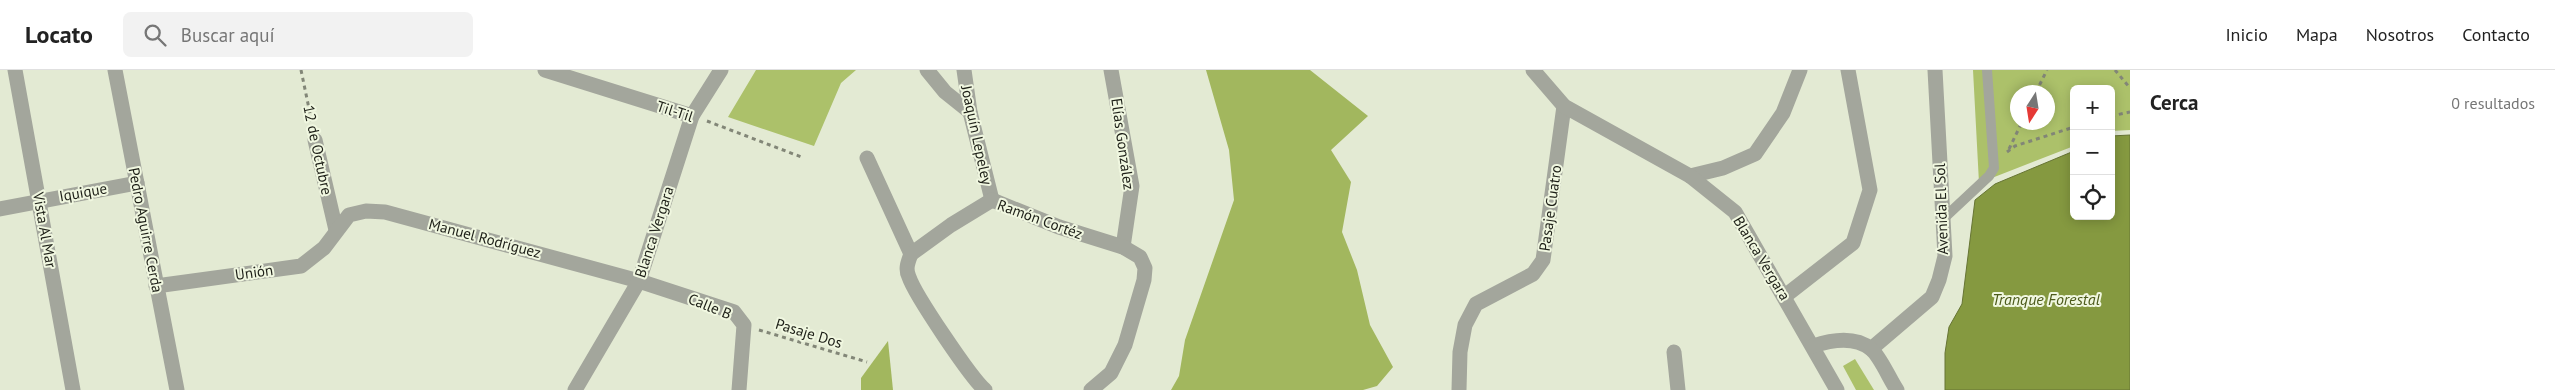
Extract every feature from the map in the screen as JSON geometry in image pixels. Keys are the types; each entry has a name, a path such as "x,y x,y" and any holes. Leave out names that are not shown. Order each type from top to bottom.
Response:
{"street":[{"name":"Vista Al Mar","path":"15,70 73,390"},
{"name":"Pedro Aguirre Cerda","path":"115,70 177,390"},
{"name":"Til-Til","path":"545,70 692,116"},
{"name":"Blanca Vergara","path":"575,390 639,281 692,116 721,70"},
{"path":"927,70 945,92 970,112"},
{"name":"Joaquín Lepeley","path":"964,70 970,112 992,200"},
{"name":"Elías González","path":"1111,70 1119,103 1132,186 1123,247"},
{"name":"Blanca Vergara","path":"1533,70 1564,106 1690,176 1735,212 1785,296 1837,390"},
{"path":"1690,176 1723,168 1756,154 1784,113 1800,70"},
{"path":"1785,296 1853,244 1870,190 1848,70"},
{"name":"Avenida El Sol","path":"1871,349 1932,297 1940,280 1944,256 1935,70"},
{"name":"Pasaje Cuatro","path":"1459,390 1460,352 1465,325 1476,304 1533,274 1543,260 1564,106"},
{"name":"12 de Octubre","path":"315,140 336,230"},
{"path":"867,158 911,254 907,266 908,276 926,306 985,390"},
{"name":"Iquique","path":"0,209 137,183"},
{"name":"Ramón Cortéz","path":"911,254 950,225 992,200 1059,228 1123,247"},
{"name":"Manuel Rodríguez","path":"336,230 349,215 366,210 385,212 639,281"},
{"name":"Unión","path":"156,286 300,266 324,248 336,230"},
{"path":"1091,390 1111,373 1125,345 1144,280 1145,268 1140,257 1123,247"},
{"name":"Calle B","path":"639,281 734,312 744,325 739,390"},
{"path":"1813,346 1834,339 1855,342 1871,349 1897,390"},
{"path":"1674,352 1678,390"}],"lane":[{"path":"1943,219 1989,176 1994,168 1987,70"}],"path":[{"name":"12 de Octubre","path":"301,70 315,140"},
{"path":"2040,85 2047,70"},
{"path":"2115,70 2130,88"},
{"path":"2115,115 2130,112"},
{"name":"Til-Til","path":"692,116 804,158"},
{"path":"2008,151 2015,146 2070,128"},
{"path":"1994,168 2008,151 2018,130"},
{"name":"Pasaje Dos","path":"744,325 867,362"}],"shaded area":[{"path":"756,70 856,70 841,83 814,146 728,117"},
{"path":"1206,70 1310,70 1368,116 1331,150 1351,182 1342,232 1357,270 1370,325 1393,367 1377,386 1363,390 1171,390 1179,376 1185,340 1234,200 1229,150"},
{"path":"1973,70 2130,70 2130,130 2115,131 2115,85 2070,85 2070,148 1979,183"},
{"path":"888,341 893,390 861,390 861,378"},
{"path":"1855,359 1874,390 1856,390 1843,366"}],"water":[{"name":"Tranque Forestal","path":"2130,135 2130,390 1945,390 1945,353 1949,327 1962,304 1975,200 1995,184 2070,153 2070,220 2115,220 2115,136"}]}
